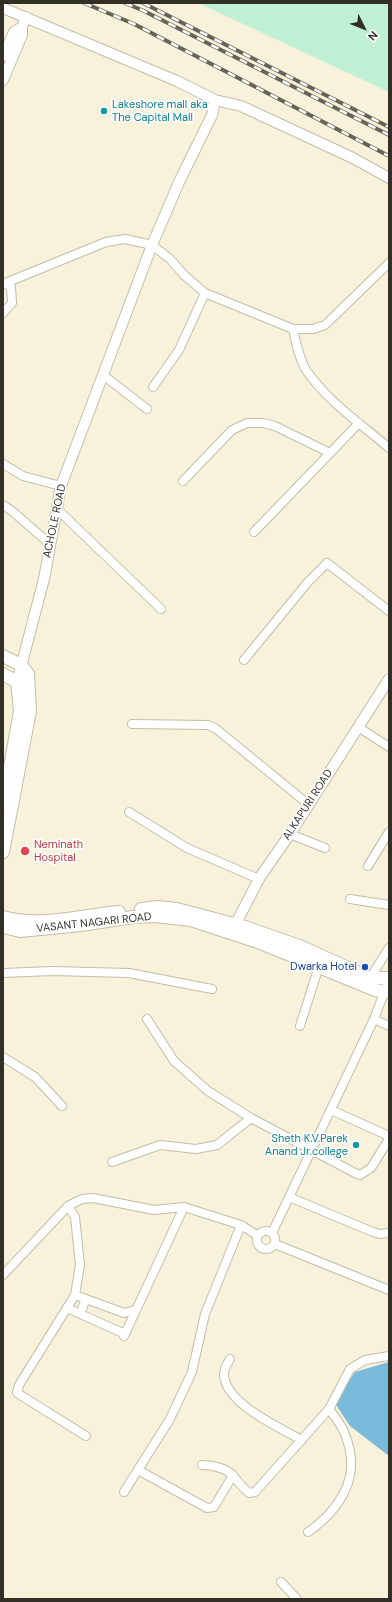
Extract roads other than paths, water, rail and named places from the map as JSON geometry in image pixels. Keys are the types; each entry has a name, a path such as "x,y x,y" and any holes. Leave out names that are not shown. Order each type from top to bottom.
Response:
{"main road":[{"path":"3,656 25,669"},
{"name":"ACHOLE ROAD","path":"3,852 30,711 25,669"},
{"path":"3,674 17,682"},
{"name":"ACHOLE ROAD","path":"3,806 20,711 17,682"},
{"name":"VASANT NAGARI ROAD","path":"3,916 12,920 42,920 158,907 177,909 233,929"},
{"name":"VASANT NAGARI ROAD","path":"3,928 20,931 155,916 191,920 233,929 264,932 375,990 387,992"},
{"name":"VASANT NAGARI ROAD","path":"320,962 370,978 389,979"}],"street":[{"path":"3,8 177,80 215,100 242,106 353,158 389,178"},
{"path":"3,80 22,35 22,27 26,17"},
{"path":"3,56 14,32 22,27"},
{"name":"ACHOLE ROAD","path":"17,682 25,669 44,580 61,486 152,245 180,180 212,115 215,100"},
{"path":"3,284 106,242 125,239 152,245 170,259 184,275 205,293 293,329 313,329 325,325 389,263"},
{"path":"3,284 11,287 12,303 3,313"},
{"path":"153,387 179,350 205,293"},
{"path":"293,329 297,349 306,369 325,393 389,448"},
{"path":"103,375 147,409"},
{"path":"183,482 232,430 247,423 263,423 275,426 330,453"},
{"path":"254,532 359,423"},
{"path":"3,464 23,476 61,486"},
{"path":"3,506 12,511 50,544"},
{"path":"57,509 161,609"},
{"path":"244,660 308,582 327,563 389,611"},
{"name":"ALKAPURI ROAD","path":"233,929 259,879 290,834 389,679"},
{"path":"132,724 208,724 308,804"},
{"path":"358,727 389,747"},
{"path":"129,812 187,848 259,879"},
{"path":"368,866 389,832"},
{"path":"290,834 325,848"},
{"path":"350,899 389,905"},
{"path":"370,978 389,948"},
{"path":"300,1026 320,962"},
{"path":"3,973 52,971 129,973 212,989"},
{"path":"272,1233 387,992 389,979"},
{"path":"147,1019 174,1061 208,1091 251,1118 360,1175 371,1168 389,1138 331,1110"},
{"path":"374,1019 389,1026"},
{"path":"3,1057 35,1077 62,1106"},
{"path":"112,1162 160,1145 196,1149 217,1145 251,1118"},
{"path":"3,1275 68,1206 82,1199 93,1198 154,1210 184,1207 241,1225 258,1236"},
{"path":"289,1198 373,1232 380,1234 389,1233"},
{"path":"68,1206 75,1217 80,1264 75,1295 19,1386 17,1393 86,1436"},
{"path":"67,1308 124,1335 184,1207"},
{"path":"124,1492 170,1419 192,1372 205,1314 241,1225"},
{"path":"263,1232 272,1233 275,1238 275,1244 271,1248 262,1249 257,1242 258,1236 263,1232"},
{"path":"275,1244 389,1290"},
{"path":"75,1295 124,1313 135,1310"},
{"path":"80,1314 86,1299"},
{"path":"202,1465 213,1465 233,1475 243,1489 249,1493 255,1492 329,1409 350,1369 365,1360 389,1356"},
{"path":"230,1359 225,1368 225,1381 238,1400 256,1415 302,1440"},
{"path":"308,1532 315,1528 339,1502 348,1488 352,1462 344,1432 329,1409"},
{"path":"138,1470 207,1508 214,1507 233,1475"},
{"path":"281,1582 297,1599"}],"water":[{"path":"389,1362 389,1456 350,1426 336,1405 345,1386 355,1372"}],"railway":[{"path":"84,3 134,24 389,156"},
{"path":"125,3 144,11 389,135"},
{"path":"143,3 389,127"}],"place":[{"name":"Lakeshore mall aka The Capital Mall","path":"104,111"},
{"name":"Neminath Hospital","path":"25,851"},
{"name":"Dwarka Hotel","path":"365,967"},
{"name":"Sheth K.V.Parek Anand Jr.college","path":"356,1145"}]}
